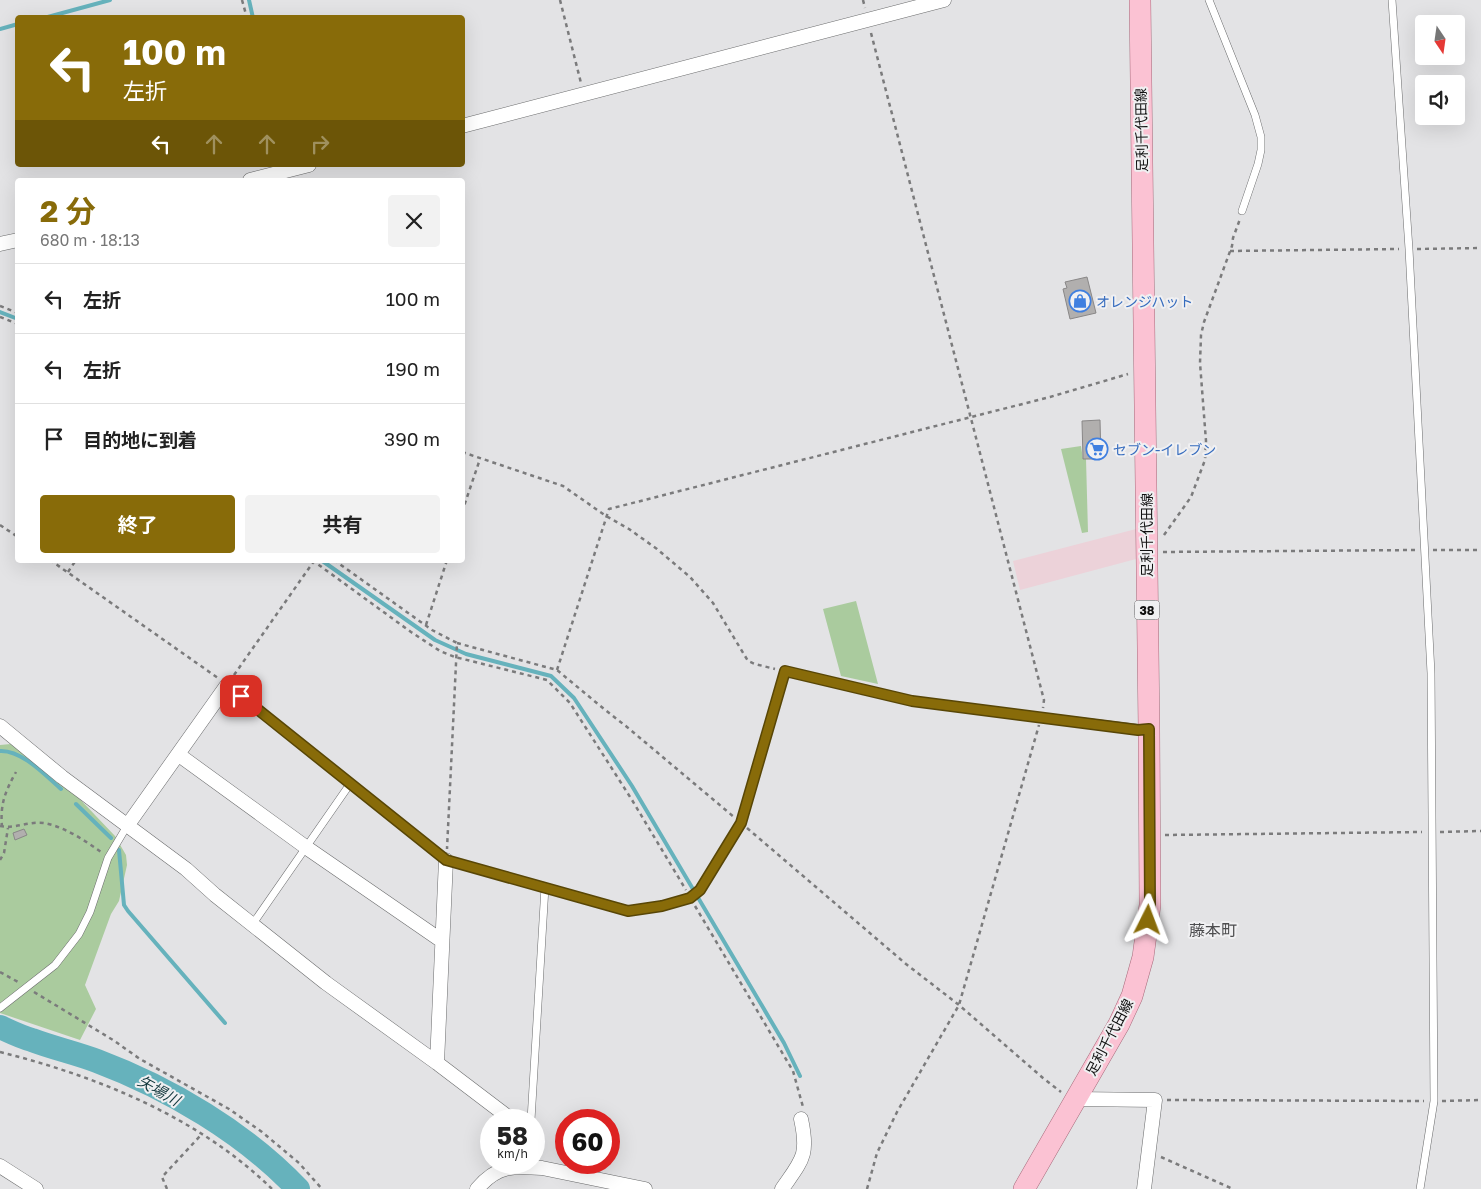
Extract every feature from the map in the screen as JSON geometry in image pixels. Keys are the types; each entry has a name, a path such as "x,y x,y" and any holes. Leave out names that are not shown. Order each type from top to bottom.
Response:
{"main road":[{"name":"足利千代田線","path":"1024,1189 1119,1024 1138,979 1143,958 1150,905 1140,0"}],"street":[{"path":"465,125 944,0"},
{"path":"258,178 301,167"},
{"path":"0,244 15,241"},
{"path":"127,826 227,685"},
{"path":"0,726 62,777 186,868 215,895 326,983 438,1063 498,1109"},
{"path":"179,755 307,848 442,941"},
{"path":"438,1063 446,860"},
{"path":"1076,1099 1155,1100 1144,1189"},
{"path":"782,1189 800,1162 804,1152 801,1119"},
{"path":"0,1166 36,1189"},
{"path":"545,1169 645,1189"},
{"path":"477,1189 491,1174"}],"lane":[{"path":"1209,0 1255,115 1261,137 1258,164 1242,211"},
{"path":"1392,0 1408,249 1431,673 1434,1101 1420,1189"},
{"path":"227,685 446,860 628,911 662,906 690,898 700,890 741,823 785,671 912,701 1138,730 1149,729"},
{"path":"252,925 350,784"},
{"path":"0,1008 36,981 54,964 78,934 90,912 108,858 127,826"},
{"path":"532,1109 545,887"}],"path":[{"path":"242,0 246,15"},
{"path":"560,0 584,94"},
{"path":"868,20 1044,700 1041,718 959,1005 893,1120 877,1153 868,1189"},
{"path":"1164,536 1191,497 1205,460 1206,441 1200,363 1201,336 1204,322 1230,251 1242,211"},
{"path":"1230,251 1481,248"},
{"path":"0,306 15,312"},
{"path":"0,317 15,323"},
{"path":"557,670 609,509 1138,372 1145,372"},
{"path":"465,453 563,486 606,516 629,529 657,549 690,577 713,603 748,661 785,671"},
{"path":"465,502 479,458"},
{"path":"0,525 15,535"},
{"path":"1147,553 1481,550"},
{"path":"54,563 227,685 312,563"},
{"path":"68,572 74,563"},
{"path":"318,563 411,632 440,651 455,657 547,680 570,704 632,800 793,1071 803,1107 801,1119"},
{"path":"338,563 426,625 457,643 557,670 604,710 627,726 1043,1078 1062,1093 1076,1099"},
{"path":"426,625 446,563"},
{"path":"446,860 457,643"},
{"path":"16,772 8,787 1,810 1,826 8,828 43,823 79,836 108,858"},
{"path":"0,860 4,853 8,828"},
{"path":"1150,835 1481,831"},
{"path":"0,972 113,1040 140,1059 229,1109 262,1132 299,1163 322,1189"},
{"path":"0,1052 61,1069 120,1091 166,1113 236,1158 272,1189"},
{"path":"1155,1100 1481,1100"},
{"path":"167,1189 162,1177 202,1135"},
{"path":"1149,1153 1153,1153 1233,1189"}],"shaded area":[{"path":"1136,529 1136,559 1020,590 1013,561"}],"green space":[{"path":"1081,446 1083,459 1086,459 1088,532 1082,533 1061,449"},
{"path":"856,601 878,684 841,676 823,609"},
{"path":"11,744 75,794 115,836 126,855 127,865 119,901 111,914 85,985 96,1009 80,1040 0,1013 0,745"}],"building":[{"name":"オレンジハット","path":"1087,277 1096,313 1070,319 1063,289 1067,288 1065,282"},
{"path":"1100,420 1101,459 1083,459 1082,421"},
{"path":"24,829 27,835 15,840 13,833"}],"waterway":[{"path":"55,15 110,0"},
{"path":"249,0 252,15"},
{"path":"0,29 15,25"},
{"path":"0,312 15,318"},
{"path":"325,563 435,640 466,654 551,676 574,698 632,786 784,1043 800,1076"},
{"path":"0,751 25,759 61,789"},
{"path":"76,804 111,838"},
{"path":"119,850 124,905 225,1023"},
{"name":"矢場川","path":"0,1027 97,1061 124,1072 178,1099 230,1131 254,1149 298,1189"}],"place":[{"name":"オレンジハット","path":"1080,301"},
{"name":"セブン-イレブン","path":"1097,449"}],"district":[{"name":"藤本町","path":"1213,930"}],"route":[{"path":"241,696 446,860 628,911 662,906 690,898 700,890 741,823 785,671 912,701 1138,730 1149,729 1150,905 1148,920"}]}
